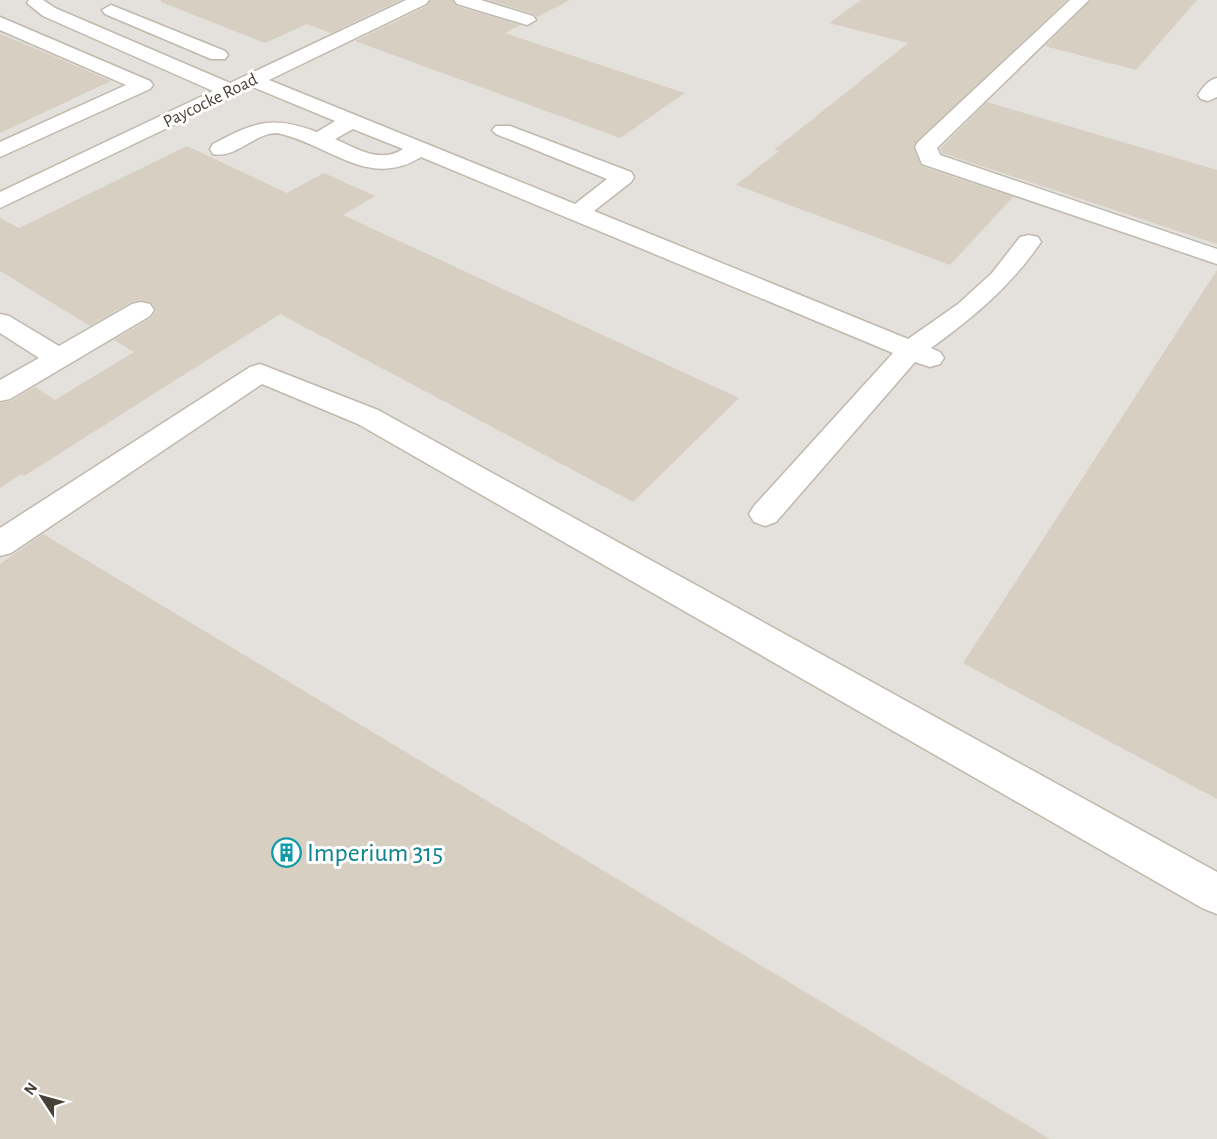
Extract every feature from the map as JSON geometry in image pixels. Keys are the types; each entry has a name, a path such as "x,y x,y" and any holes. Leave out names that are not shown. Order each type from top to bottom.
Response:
{"street":[{"name":"Paycocke Road","path":"0,201 420,0"},
{"path":"463,0 527,20"},
{"path":"1080,0 926,147 930,159 1217,257"},
{"path":"36,3 230,91"},
{"path":"111,10 218,55"},
{"path":"0,22 143,85 0,150"},
{"path":"135,49 171,35"},
{"path":"253,80 921,354"},
{"path":"318,140 353,120"},
{"path":"221,149 268,125 284,126 377,164 398,162 421,148"},
{"path":"503,130 623,177 578,213"},
{"path":"765,514 921,354 1001,278 1029,242"},
{"path":"0,392 141,310"},
{"path":"0,322 59,358"},
{"path":"0,544 260,373 368,417 1217,894"}],"shaded area":[{"path":"0,0 1217,0 1217,1139 0,1139"}],"building":[{"path":"161,0 401,0 331,33 307,24 265,43 161,2"},
{"path":"431,0 452,0 456,6 521,25 505,33 685,93 620,138 355,41 427,6"},
{"path":"489,0 570,0 537,17 534,14"},
{"path":"861,0 1067,0 913,146 921,166 1013,197 950,265 736,185 779,151 774,150 908,43 829,23"},
{"path":"1091,0 1197,0 1136,70 1045,46"},
{"path":"0,34 51,55 111,81 0,133"},
{"path":"987,102 1217,170 1217,244 942,153 940,149"},
{"path":"187,146 287,193 324,173 375,196 343,215 739,398 633,502 280,314 24,476 21,474 0,488 0,403 11,401 35,387 55,400 134,352 114,340 151,318 156,311 152,303 141,300 131,302 90,326 0,271 0,218 19,228"},
{"path":"1217,270 1217,799 963,663"},
{"name":"Imperium 315","path":"43,534 1050,1139 0,1139 0,564"}],"place":[{"name":"Imperium 315","path":"286,852"}]}
